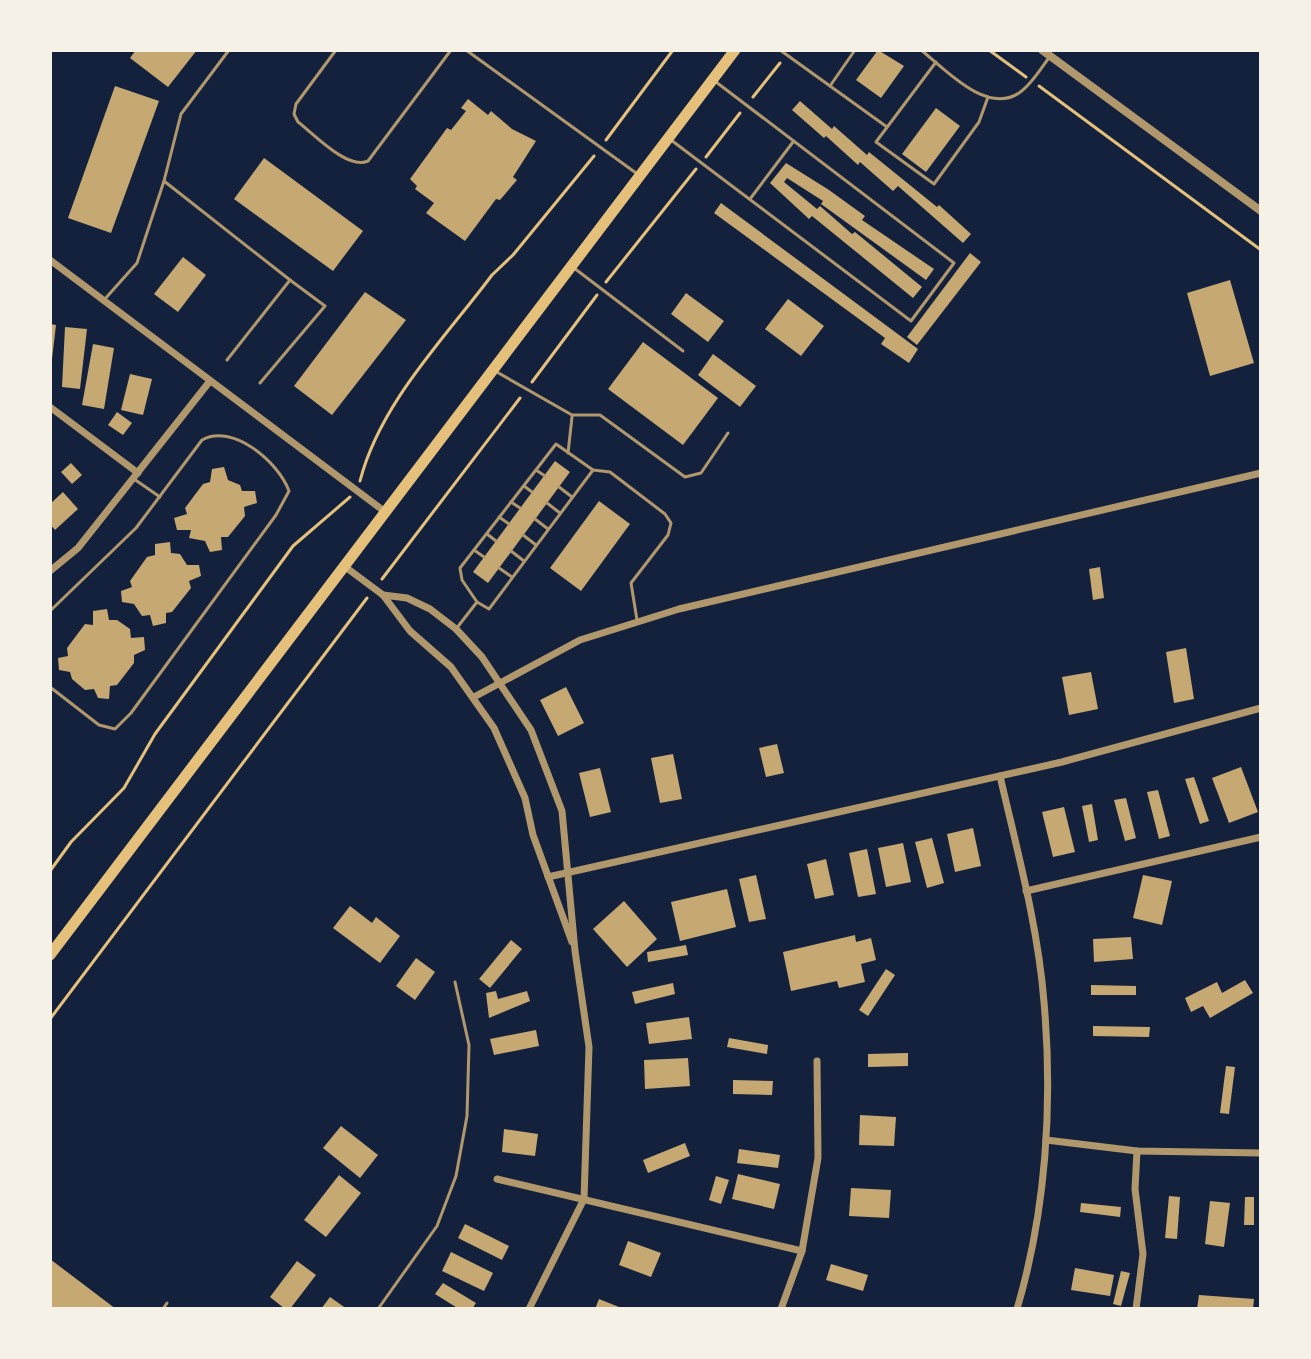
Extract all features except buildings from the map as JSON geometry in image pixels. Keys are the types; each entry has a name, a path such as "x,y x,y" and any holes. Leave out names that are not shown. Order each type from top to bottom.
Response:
{"highway":[{"path":"50,955 735,50"}],"street":[{"path":"1042,50 1261,211"},
{"path":"50,260 384,511"},
{"path":"50,571 78,548 210,381"},
{"path":"50,407 136,476"},
{"path":"474,697 498,681 580,640 679,609 1261,473"},
{"path":"344,566 383,595 410,631 451,667 474,697 510,760 575,951"},
{"path":"383,595 419,604 456,629 498,681 531,730 562,811 575,951 589,1047 584,1199 529,1309"},
{"path":"548,877 1000,776 1261,708"},
{"path":"1000,776 1026,891 1044,1003 1046,1140 1033,1254 1017,1309"},
{"path":"1026,891 1261,837"},
{"path":"781,1309 802,1251 818,1158 817,1061"},
{"path":"1046,1140 1137,1151 1261,1153"},
{"path":"1136,1309 1143,1254 1135,1189 1137,1151"},
{"path":"497,1179 802,1251"}],"lane":[{"path":"104,300 137,263 164,181 181,114 229,50"},
{"path":"336,50 296,104 294,114 298,122 349,161 361,164 368,161 451,50"},
{"path":"466,50 640,176"},
{"path":"780,50 887,127"},
{"path":"830,86 855,50"},
{"path":"921,50 988,97 1001,101 1019,94 1050,56"},
{"path":"936,62 876,142 934,184 979,122 988,97"},
{"path":"668,138 911,321 920,310 954,263 713,79"},
{"path":"750,199 793,142"},
{"path":"164,181 325,306 260,383"},
{"path":"571,265 683,351"},
{"path":"227,360 290,280"},
{"path":"491,369 572,415 600,415 685,477 701,473 728,433"},
{"path":"568,453 572,415"},
{"path":"50,611 136,528 202,440 214,433 233,436 283,474 289,491 276,515 131,713 115,729 99,725 50,687"},
{"path":"593,470 489,609 477,602 462,580 460,568 556,444 593,470 610,472 665,514 671,523 668,535 631,583 637,622"},
{"path":"536,470 545,476"},
{"path":"136,476 160,497"},
{"path":"524,486 532,492"},
{"path":"559,487 573,497"},
{"path":"511,502 520,508"},
{"path":"547,503 561,513"},
{"path":"499,517 509,524"},
{"path":"535,519 549,529"},
{"path":"487,534 496,541"},
{"path":"523,535 537,545"},
{"path":"474,550 484,557"},
{"path":"511,551 525,561"},
{"path":"499,568 512,578"},
{"path":"456,629 477,602"},
{"path":"378,1309 437,1226 456,1176 467,1116 469,1045 455,982"},
{"path":"163,1309 167,1303"}],"path":[{"path":"50,871 71,842 124,788 155,734 293,546 357,491 368,450 388,413 492,275 513,255 600,148 673,50"},
{"path":"989,50 1261,250"},
{"path":"50,1019 601,288 787,54"}]}
